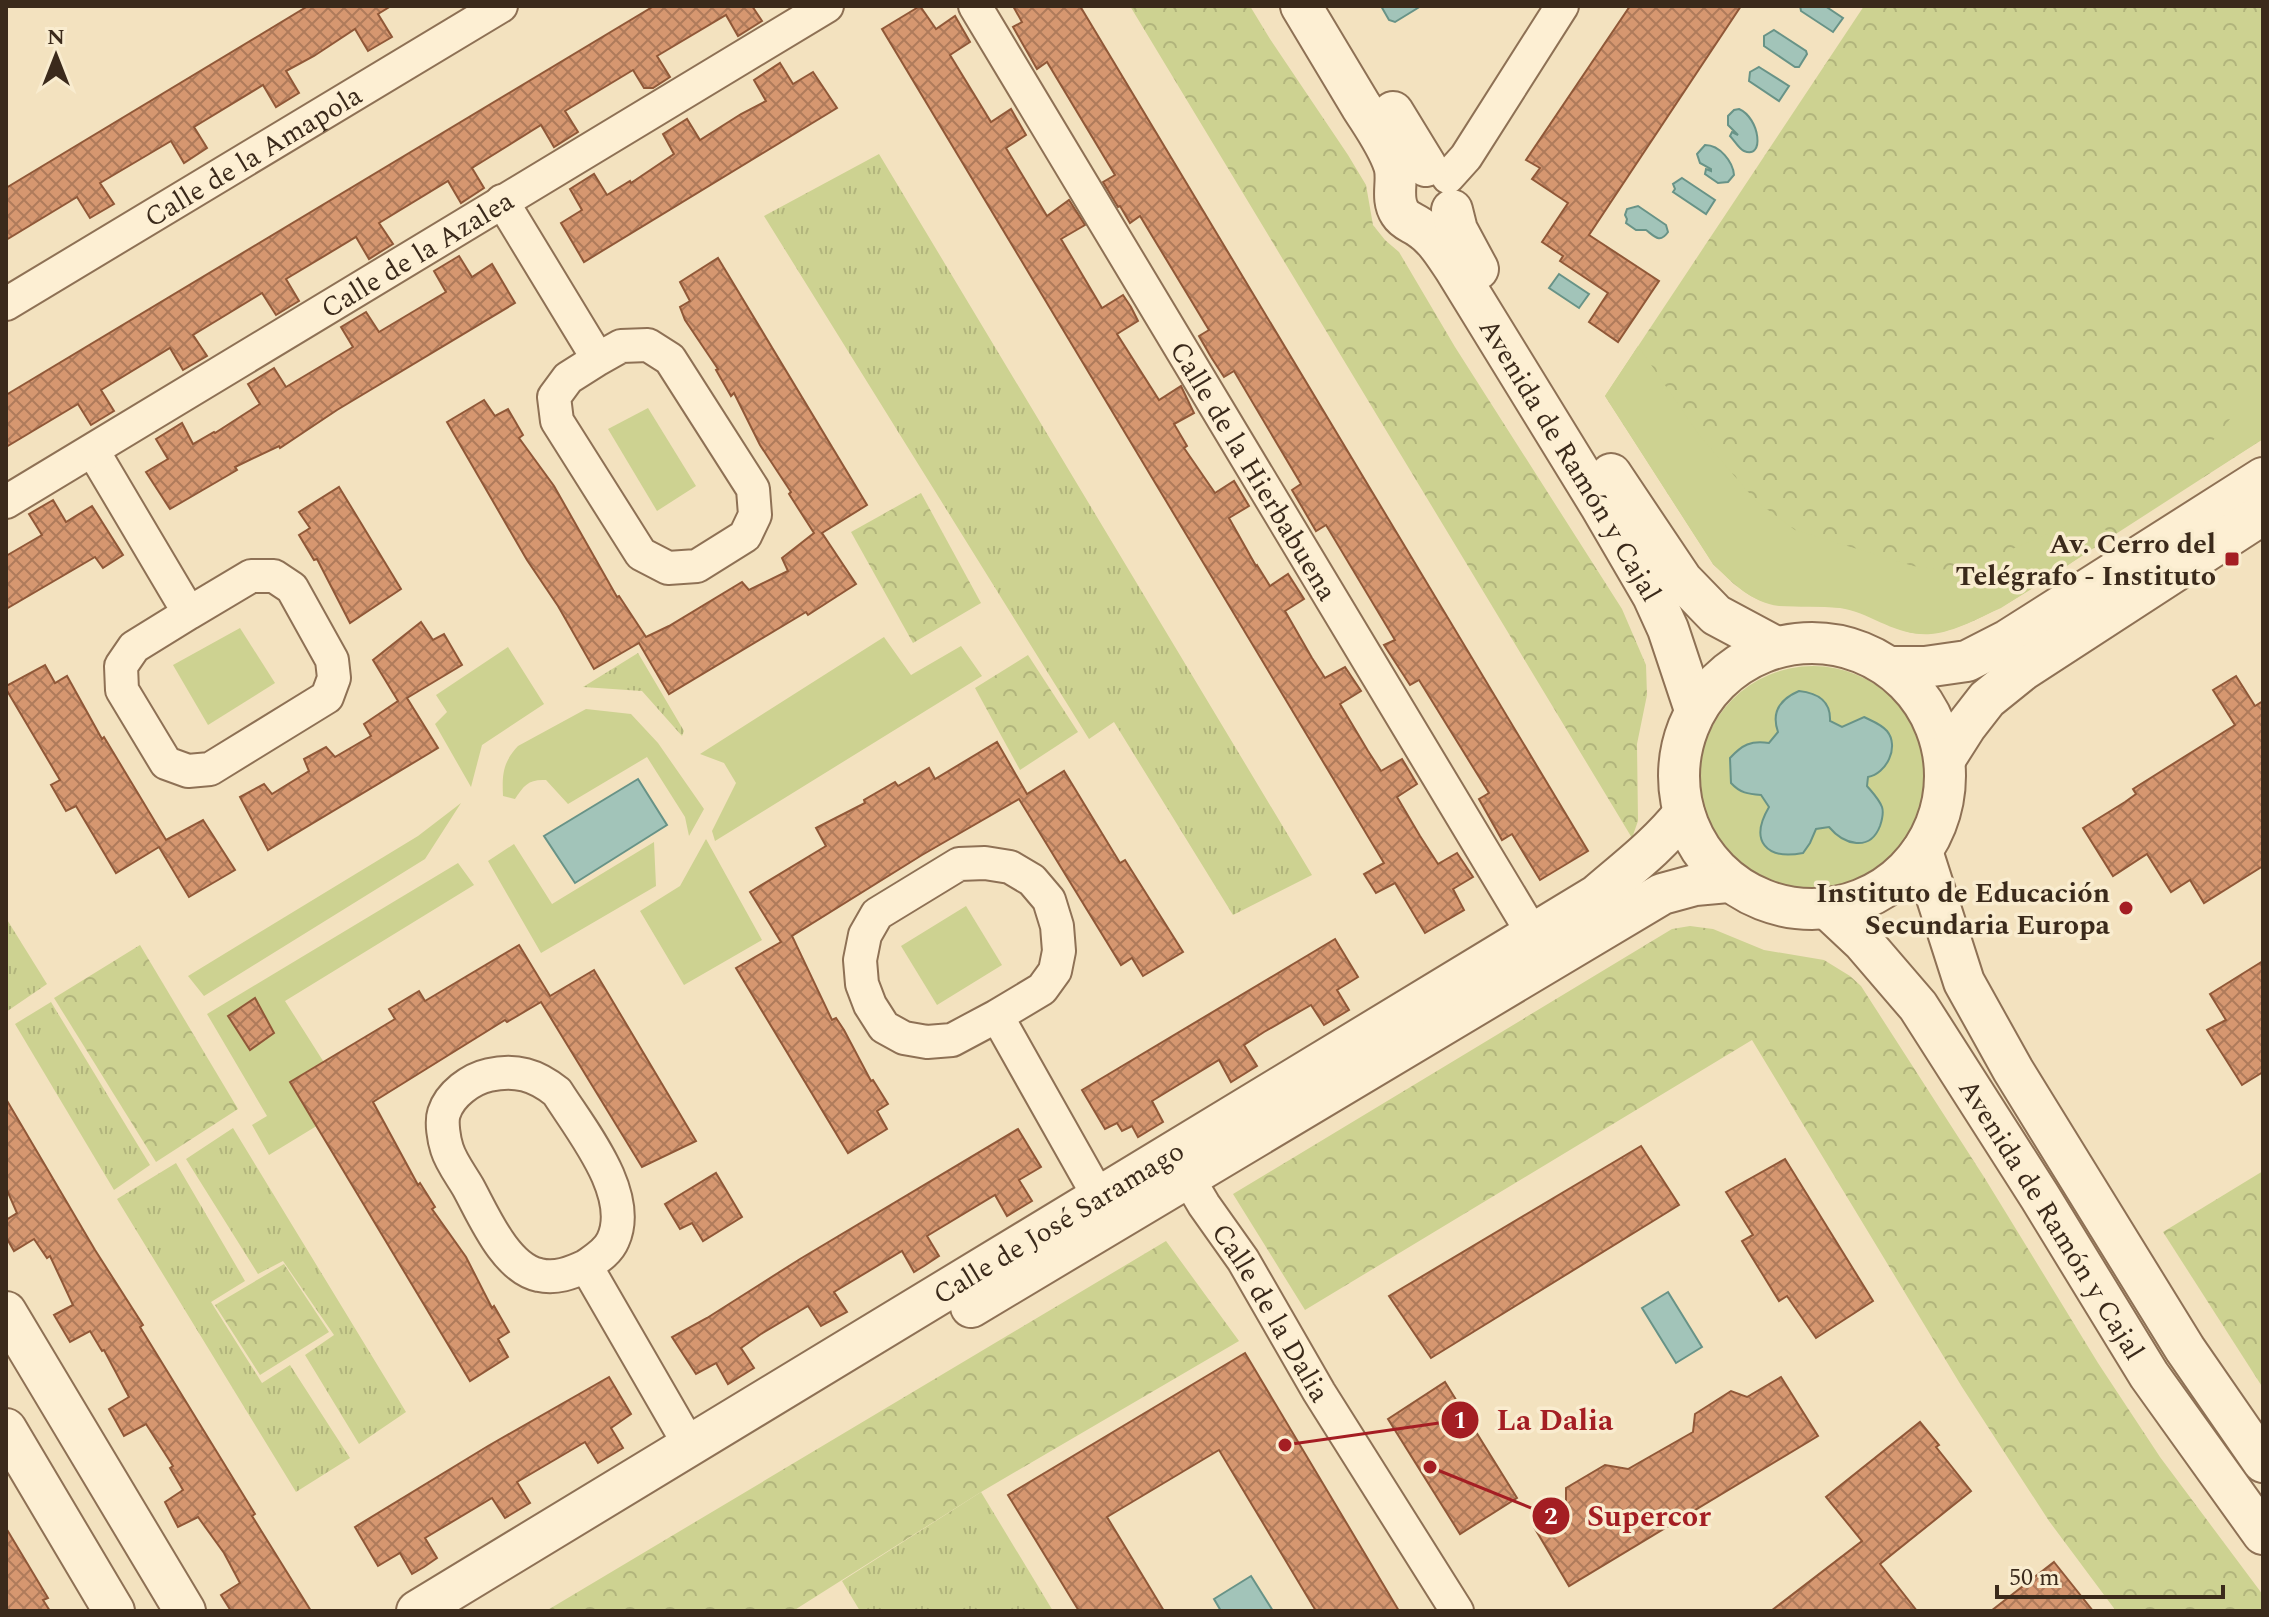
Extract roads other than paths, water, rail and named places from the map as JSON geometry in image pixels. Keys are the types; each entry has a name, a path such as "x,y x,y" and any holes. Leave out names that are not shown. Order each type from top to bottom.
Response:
{"street":[{"name":"Calle de la Amapola","path":"6,304 501,6"},
{"name":"Calle de la Azalea","path":"6,502 827,6"},
{"name":"Calle de la Hierbabuena","path":"975,6 1533,934"},
{"name":"Avenida de Ramón y Cajal","path":"1301,6 1394,165 1428,193 1437,243 1593,492 1653,596 1668,629 1695,710"},
{"name":"Avenida de Ramón y Cajal","path":"1330,6 1428,193 1457,230 1471,258 1682,580 1716,615 1776,647"},
{"path":"1428,193 1466,157 1562,6"},
{"path":"502,201 598,359"},
{"path":"648,345 670,359 753,489 755,515 745,536 697,566 668,568 641,554 557,421 554,397 568,378 598,359 621,346 648,345"},
{"path":"93,451 189,613"},
{"path":"1890,667 1925,667 1967,661 2263,478"},
{"path":"1945,759 1987,699 2023,670 2263,514"},
{"path":"251,576 274,576 292,588 332,660 334,678 327,697 210,769 188,771 166,763 122,690 121,666 134,647 189,613 251,576"},
{"path":"1805,642 1835,644 1864,653 1890,667 1918,693 1936,724 1945,759 1945,792 1937,823 1922,851 1886,887 1831,912 1762,900 1728,882 1694,839 1684,813 1679,760 1695,710 1717,682 1744,661 1776,647 1805,642"},
{"name":"Calle de José Saramago","path":"417,1611 1597,895 1645,855 1684,813"},
{"name":"Avenida de Ramón y Cajal","path":"1922,851 1964,982 2013,1070 2185,1349 2263,1462"},
{"path":"985,863 1010,867 1032,880 1049,900 1057,926 1059,951 1055,971 1042,989 997,1016 952,1040 927,1042 904,1038 884,1027 870,1005 862,984 860,960 865,935 877,914 959,864 985,863"},
{"name":"Calle de José Saramago","path":"461,1611 1662,894 1695,885 1728,882"},
{"name":"Avenida de Ramón y Cajal","path":"1831,912 1863,942 1918,1006 2149,1375 2263,1534"},
{"path":"997,1016 1099,1197"},
{"path":"501,1072 526,1073 544,1081 557,1092 610,1178 617,1200 618,1222 613,1242 601,1256 586,1266 570,1274 536,1275 517,1263 500,1244 447,1149 444,1131 444,1113 457,1093 476,1078 501,1072"},
{"name":"Calle de la Dalia","path":"1188,1178 1243,1260 1319,1392 1457,1611"},
{"path":"586,1266 690,1446"},
{"path":"6,1312 185,1611"},
{"path":"6,1429 114,1611"}],"water":[{"path":"1381,6 1421,6 1395,22 1389,20"},
{"path":"1800,6 1825,6 1843,18 1833,32 1801,11"},
{"path":"1774,30 1806,51 1799,67 1764,46 1764,36"},
{"path":"1759,67 1789,86 1779,101 1749,81 1750,72"},
{"path":"1739,109 1752,121 1755,129 1757,144 1751,152 1742,150 1730,136 1732,132 1738,135 1728,125 1728,116"},
{"path":"1705,145 1721,151 1728,160 1734,175 1728,182 1718,183 1705,174 1706,169 1711,169 1700,163 1697,154"},
{"path":"1682,178 1715,200 1706,214 1673,192 1673,184"},
{"path":"1638,206 1666,225 1668,232 1665,236 1657,238 1646,230 1636,230 1626,223 1627,209"},
{"path":"1559,274 1589,294 1579,308 1549,288"},
{"path":"1799,691 1822,699 1828,708 1830,721 1842,727 1864,717 1882,726 1891,737 1889,759 1880,771 1868,777 1867,786 1883,812 1880,826 1870,840 1856,843 1842,838 1829,827 1816,829 1803,853 1779,854 1765,845 1761,838 1763,819 1769,807 1761,795 1744,792 1731,783 1730,758 1747,744 1769,743 1778,732 1776,718 1779,707"},
{"path":"638,779 667,825 575,883 544,836"},
{"path":"1668,1292 1702,1347 1676,1363 1642,1308"},
{"path":"1251,1576 1273,1611 1221,1611 1214,1599"}],"place":[{"name":"Av. Cerro del Telégrafo - Instituto","path":"2232,559"},
{"name":"Instituto de Educación Secundaria Europa","path":"2126,908"},
{"name":"La Dalia","path":"1285,1445"},
{"name":"Supercor","path":"1430,1467"}]}
